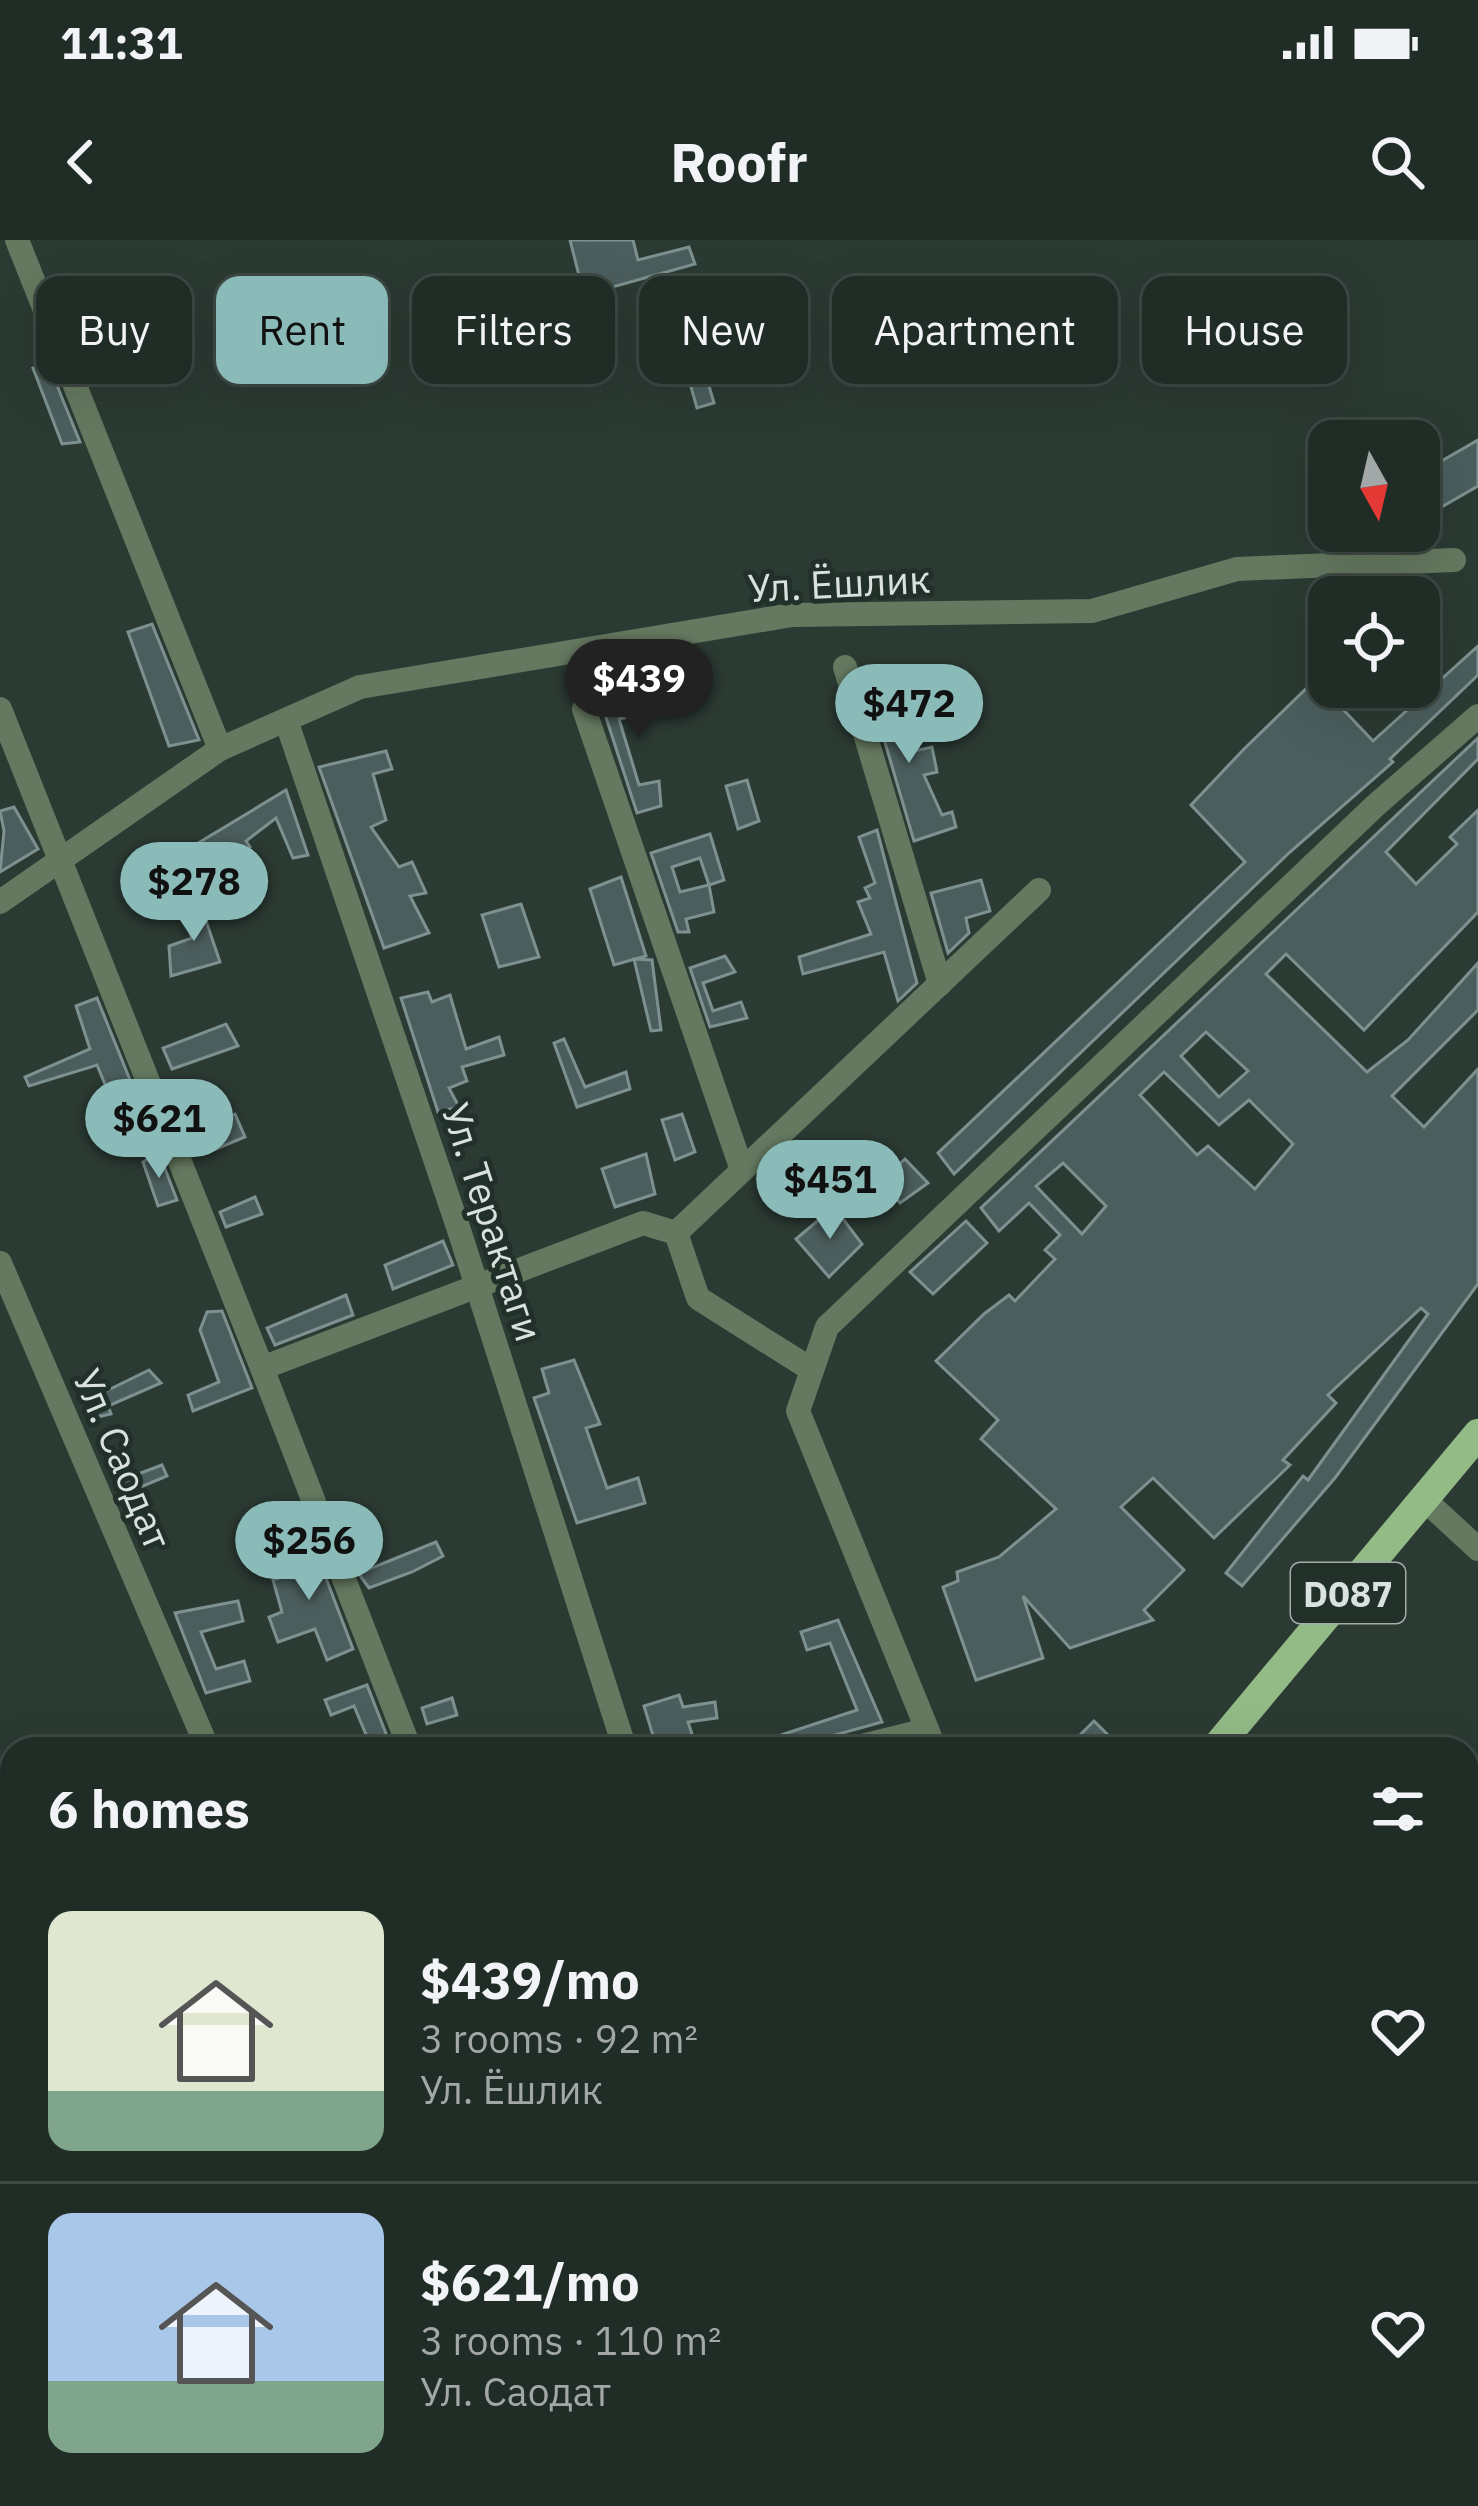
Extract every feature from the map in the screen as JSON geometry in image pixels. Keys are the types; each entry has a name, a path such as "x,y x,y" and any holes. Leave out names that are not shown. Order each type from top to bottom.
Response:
{"main road":[{"name":"D087","path":"1225,1737 1478,1433"}],"street":[{"path":"17,240 220,749"},
{"name":"Ул. Ёшлик","path":"0,902 220,749 360,687 793,615 1092,611 1237,569 1454,560"},
{"path":"845,667 940,984"},
{"path":"0,710 63,858 405,1737"},
{"path":"584,710 742,1170"},
{"path":"930,1737 798,1411 827,1327 1376,805 1478,716"},
{"name":"Ул. Терактаги","path":"286,720 478,1290 621,1737"},
{"path":"676,1233 1040,890"},
{"path":"262,1368 478,1290 643,1223 676,1233"},
{"path":"676,1233 698,1298 812,1370"},
{"name":"Ул. Саодат","path":"0,1263 203,1737"},
{"path":"1426,1501 1478,1549"}],"building":[{"path":"570,240 633,240 638,260 689,247 695,264 615,286 615,276 579,276"},
{"path":"39,384 57,384 80,442 62,444"},
{"path":"690,384 708,384 714,403 697,408"},
{"path":"1478,440 1478,486 1440,508 1440,462"},
{"path":"152,624 199,740 169,746 128,632"},
{"path":"1478,646 1478,675 1390,759 1393,762 1290,852 954,1174 938,1153 1245,862 1191,805 1244,749 1308,687 1308,708 1342,708 1373,741 1409,708 1440,708 1440,680"},
{"path":"876,667 889,708 910,702 913,717 899,721 910,752 932,747 937,772 924,775 942,815 952,812 956,827 914,841 864,671"},
{"path":"688,693 690,705 619,719 639,785 659,781 661,806 637,813 601,702"},
{"path":"1478,738 1478,759 1386,852 1416,884 1457,844 1450,837 1478,810 1478,912 1364,1030 1286,954 1266,974 1367,1072 1408,1040 1478,963 1478,1010 1392,1096 1424,1127 1478,1069 1478,1284 1335,1478 1242,1586 1226,1573 1303,1476 1308,1480 1428,1314 1421,1308 1328,1395 1336,1403 1283,1460 1290,1465 1214,1538 1153,1478 1121,1507 1184,1570 1144,1610 1153,1620 1070,1648 1023,1596 1043,1658 976,1680 943,1587 958,1581 957,1572 999,1557 1056,1509 981,1439 998,1420 936,1361 1009,1295 1015,1301 1055,1259 1045,1250 1060,1235 1029,1203 999,1231 981,1208","holes":["1206,1032 1248,1071 1219,1097 1181,1056","1164,1072 1219,1125 1249,1100 1293,1144 1255,1189 1208,1146 1197,1155 1140,1095","1063,1163 1106,1206 1082,1234 1036,1186"]},
{"path":"386,751 392,769 373,774 386,820 371,827 399,867 412,862 426,893 410,896 429,933 384,948 319,767"},
{"path":"747,780 759,821 738,829 726,786"},
{"path":"286,790 308,855 293,858 276,818 246,841 250,847 214,870 195,845"},
{"path":"14,807 38,849 0,872 4,831 0,811"},
{"path":"877,830 917,983 898,1001 884,952 803,974 799,957 871,934 858,902 870,898 865,888 875,883 859,837"},
{"path":"710,834 724,880 709,885 714,912 686,919 689,932 678,932 651,853","holes":["700,858 709,885 680,892 672,867"]},
{"path":"621,877 646,956 614,965 590,889"},
{"path":"981,880 990,911 966,918 969,933 948,953 931,893"},
{"path":"200,903 220,962 171,976 169,946 192,938 180,908"},
{"path":"521,904 539,957 499,967 482,915"},
{"path":"725,956 735,972 703,983 713,1011 741,1002 747,1018 710,1027 690,968"},
{"path":"634,959 652,960 661,1030 651,1031"},
{"path":"428,992 432,1002 450,995 466,1049 499,1037 504,1055 462,1067 467,1081 449,1088 459,1107 438,1112 401,998"},
{"path":"97,998 130,1080 107,1089 97,1065 29,1086 25,1077 90,1049 76,1006"},
{"path":"226,1024 238,1046 172,1069 163,1048"},
{"path":"564,1039 585,1087 626,1072 630,1089 577,1107 554,1043"},
{"path":"235,1114 245,1137 204,1154 192,1129"},
{"path":"682,1114 695,1152 675,1160 662,1120"},
{"path":"159,1153 177,1200 158,1206 143,1162"},
{"path":"646,1154 655,1194 615,1207 602,1169"},
{"path":"905,1159 928,1183 900,1203 881,1180"},
{"path":"255,1197 262,1214 226,1227 220,1212"},
{"path":"834,1207 862,1244 829,1277 796,1239"},
{"path":"966,1221 987,1243 933,1294 910,1272"},
{"path":"443,1241 453,1265 393,1289 385,1265"},
{"path":"346,1295 353,1315 275,1345 267,1328"},
{"path":"222,1311 252,1388 193,1411 188,1395 219,1382 200,1330 207,1312"},
{"path":"574,1360 600,1424 586,1428 607,1488 638,1478 645,1503 577,1523 534,1398 549,1393 542,1369"},
{"path":"149,1370 161,1383 108,1406 111,1414 93,1418 88,1400"},
{"path":"162,1465 167,1476 124,1494 113,1471 129,1466 133,1476"},
{"path":"305,1523 353,1649 327,1660 315,1629 278,1642 269,1617 282,1612 273,1580 307,1568 292,1527"},
{"path":"436,1542 443,1556 412,1572 369,1588 359,1573"},
{"path":"238,1601 243,1621 201,1632 216,1669 244,1661 250,1681 206,1693 175,1613"},
{"path":"838,1620 882,1722 828,1737 782,1737 857,1710 830,1643 807,1650 801,1632"},
{"path":"367,1685 387,1737 367,1737 354,1706 331,1715 325,1700"},
{"path":"679,1695 683,1707 715,1702 717,1718 688,1722 693,1737 653,1737 644,1706"},
{"path":"452,1698 457,1715 427,1724 422,1708"},
{"path":"1094,1721 1110,1737 1078,1737"}]}
